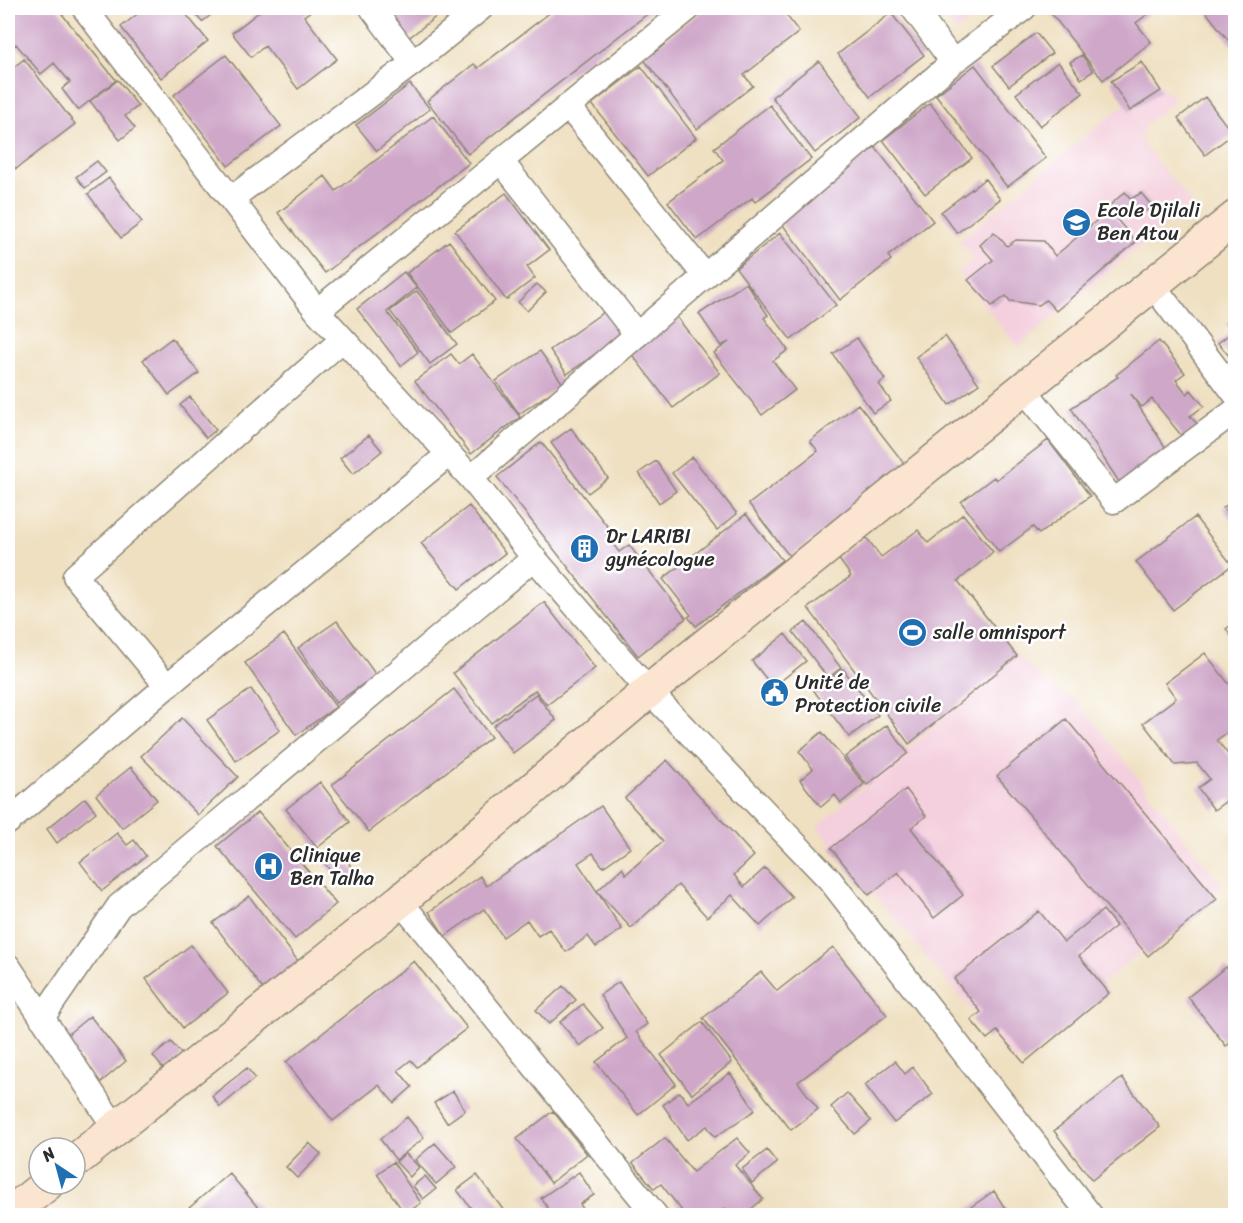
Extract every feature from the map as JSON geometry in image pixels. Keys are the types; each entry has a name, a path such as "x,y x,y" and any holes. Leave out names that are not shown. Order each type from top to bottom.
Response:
{"street":[{"path":"84,8 232,198 316,311 471,478 534,558 649,691 830,880 1091,1215"},
{"path":"372,8 413,63"},
{"path":"232,198 413,63 481,8"},
{"path":"316,311 689,8"},
{"path":"913,8 953,62"},
{"path":"471,478 953,62 1024,8"},
{"path":"568,106 705,276"},
{"path":"501,161 637,335"},
{"path":"87,1152 400,901 649,691 1236,217"},
{"path":"1152,284 1236,395"},
{"path":"167,686 75,576 343,339"},
{"path":"1023,388 1114,501 1236,410"},
{"path":"8,822 167,686 449,454"},
{"path":"42,1018 119,906 534,558"},
{"path":"400,901 656,1215"},
{"path":"8,966 116,1129"},
{"path":"8,1215 32,1196"}],"shaded area":[{"path":"938,8 986,8 956,31"},
{"name":"Ecole Djilali Ben Atou","path":"1155,79 1175,100 1146,124 1140,141 1192,203 1018,347 957,272 974,259 959,241"},
{"path":"1017,656 1059,693 1077,700 1222,886 1023,1048 1016,1063 817,827"}],"building":[{"path":"8,8 57,8 116,80 78,110 62,89 70,82 54,63 41,74 16,44 8,51"},
{"path":"145,8 181,8 208,41 161,78 121,27"},
{"path":"190,8 213,8 216,11 202,22"},
{"path":"264,8 315,8 304,16 337,59 298,89 265,46 251,57 232,33"},
{"path":"381,8 447,8 406,40"},
{"path":"556,8 655,8 468,154 427,101 474,64 478,68"},
{"path":"706,8 781,8 799,32 744,75 753,86 697,129 642,57"},
{"path":"1047,8 1156,8 1136,23 1151,42 1103,80"},
{"path":"1213,8 1236,8 1236,42 1232,45 1206,12"},
{"path":"891,13 924,55 870,97 838,54"},
{"path":"1036,33 1052,53 1009,86 993,66"},
{"path":"226,55 281,126 228,166 174,95"},
{"path":"1082,55 1093,71 1081,79 1070,62"},
{"path":"24,59 75,124 16,169 8,159 8,72"},
{"path":"819,61 861,117 815,153 772,97"},
{"path":"1058,62 1083,93 1040,126 1016,94"},
{"path":"1142,62 1161,91 1130,111 1111,81"},
{"path":"975,65 1046,158 1007,187 936,95"},
{"path":"641,66 696,138 648,176 592,104"},
{"path":"118,80 138,106 125,116 135,128 120,140 90,101"},
{"path":"410,84 430,109 377,151 356,125"},
{"path":"1205,97 1233,134 1205,155 1178,118"},
{"path":"930,103 972,158 925,194 883,140"},
{"path":"770,105 811,159 755,202 752,198 697,240 668,202 723,160 714,148"},
{"path":"433,116 469,163 325,273 278,213 325,176 336,191"},
{"path":"875,147 933,221 888,256 891,260 840,300 779,220"},
{"path":"97,161 106,172 85,188 76,177"},
{"path":"109,178 142,222 121,238 88,194"},
{"path":"985,179 1000,199 957,233 941,212"},
{"path":"1125,192 1131,199 1141,193 1152,206 1137,218 1129,209 1118,217 1110,205"},
{"path":"506,193 549,250 527,267 535,278 506,300 455,231"},
{"path":"1109,210 1136,242 1056,311 1046,300 1039,305 1010,301 1006,296 992,306 968,280 993,260 980,245 994,232 1007,246 1016,240 1044,241 1055,256"},
{"path":"780,233 836,305 791,340 736,268"},
{"path":"449,241 495,301 452,333 407,273"},
{"path":"404,272 417,288 387,312 418,352 401,366 357,309"},
{"path":"746,283 768,315 764,318 788,350 773,361 795,390 762,415 714,353 729,342 721,346 699,314"},
{"path":"537,284 546,292 527,311 518,302"},
{"path":"417,291 457,344 430,364 390,311"},
{"path":"605,311 622,335 567,374 550,350"},
{"path":"676,316 720,373 673,408 630,352"},
{"path":"1236,317 1236,364 1218,343 1232,332 1227,324"},
{"path":"945,336 979,384 949,405 916,357"},
{"path":"172,338 199,373 169,395 143,360"},
{"path":"857,338 885,379 879,384 891,401 873,413 833,354"},
{"path":"1159,341 1185,373 1176,380 1187,394 1191,390 1204,406 1190,416 1199,426 1184,439 1152,399 1142,407 1131,394 1169,453 1121,485 1071,408 1118,377 1116,375"},
{"path":"540,351 563,384 519,414 496,381"},
{"path":"451,354 459,364 472,354 520,417 471,454 415,381"},
{"path":"190,397 216,430 206,438 180,405"},
{"path":"858,404 907,467 790,557 749,504 818,451 810,441"},
{"path":"571,428 608,478 588,493 551,443"},
{"path":"369,435 382,451 353,474 340,458"},
{"path":"1048,440 1090,496 1039,534 1033,527 999,552 961,502 994,477 996,480"},
{"name":"Dr LARIBI gynécologue","path":"541,442 611,531 606,535 619,552 629,545 686,618 638,656 497,477"},
{"path":"692,457 737,514 717,530 672,473"},
{"path":"656,461 676,491 659,503 639,473"},
{"path":"1236,498 1236,525 1223,508"},
{"path":"469,506 505,553 459,589 421,543"},
{"path":"746,514 782,560 696,626 688,617 691,615 663,579"},
{"name":"salle omnisport","path":"963,514 993,552 958,581 1017,656 909,744 808,608 851,576 838,558 866,537 881,557 918,530 928,543"},
{"path":"1195,517 1232,565 1173,610 1136,562"},
{"path":"544,602 595,668 547,705 535,690 491,723 453,673"},
{"path":"337,621 376,675 336,703 298,648"},
{"path":"806,622 841,668 828,678 793,632"},
{"path":"1236,622 1236,642 1226,629"},
{"path":"284,634 336,707 296,735 245,663"},
{"path":"785,634 806,661 773,687 752,661"},
{"path":"1205,653 1232,688 1236,685 1236,726 1217,740 1230,757 1236,753 1236,808 1229,799 1214,810 1198,788 1210,779 1197,763 1175,765 1143,723 1176,698 1165,683"},
{"path":"843,669 878,715 849,737 814,691"},
{"path":"251,689 280,730 236,761 207,720"},
{"path":"454,689 491,737 369,832 332,785"},
{"path":"536,694 556,720 513,753 493,726"},
{"path":"182,718 238,777 198,815 141,756"},
{"path":"1066,719 1217,899 1148,956 997,776"},
{"path":"887,725 908,753 867,785 845,757"},
{"path":"822,732 864,784 841,803 835,795 821,807 800,780 813,769 799,751"},
{"path":"667,760 754,856 734,875 744,887 765,868 792,897 760,926 732,895 707,917 678,885 631,928 597,891 622,868 626,874 663,841 625,798"},
{"path":"131,767 157,800 122,828 96,795"},
{"path":"320,782 350,822 317,848 286,809"},
{"path":"906,789 926,816 911,828 963,895 934,918 898,872 869,895 831,848"},
{"path":"85,798 96,812 57,843 47,829"},
{"path":"601,806 630,848 603,867 593,853 578,863 622,929 596,947 588,936 566,952 549,929 538,936 527,920 503,937 484,909 445,936 429,912 480,876 486,886"},
{"name":"Clinique Ben Talha","path":"258,812 336,904 295,939 217,846"},
{"path":"117,833 127,845 134,840 146,856 102,891 80,862"},
{"path":"342,853 356,874 339,885 325,863"},
{"path":"249,896 301,965 265,992 213,923"},
{"path":"1103,910 1116,926 1079,956 1109,993 1024,1063 997,1031 987,1039 971,1020 981,1012 954,979 1039,911 1064,942"},
{"path":"191,945 228,993 183,1028 146,979"},
{"path":"833,947 887,1015 798,1082 818,1109 791,1130 703,1018 761,972 777,991"},
{"path":"414,961 467,1028 417,1067 411,1060 398,1070 412,1087 394,1103 379,1085 333,1121 286,1062"},
{"path":"1226,967 1236,979 1236,1039 1226,1046 1188,997"},
{"path":"619,982 647,1024 636,1032 676,1084 638,1115 596,1062 627,1038 600,995"},
{"path":"563,986 576,1000 549,1024 536,1010"},
{"path":"583,1004 603,1028 580,1046 560,1022"},
{"path":"90,1016 126,1061 100,1083 63,1038"},
{"path":"702,1022 732,1062 692,1094 661,1055"},
{"path":"171,1042 183,1056 165,1071 153,1056"},
{"path":"895,1061 905,1074 913,1067 933,1094 894,1123 865,1085"},
{"path":"247,1068 255,1078 220,1107 212,1096"},
{"path":"730,1073 755,1110 715,1137 707,1126 687,1140 663,1105 680,1092 688,1103"},
{"path":"1122,1078 1160,1127 1092,1180 1054,1131"},
{"path":"453,1091 465,1110 447,1123 434,1103"},
{"path":"847,1093 871,1121 855,1134 831,1107"},
{"path":"553,1111 587,1154 551,1183 517,1139"},
{"path":"407,1117 424,1138 396,1160 380,1139"},
{"path":"665,1138 693,1172 737,1138 750,1153 735,1165 763,1199 743,1216 732,1216 725,1208 715,1216 686,1216 661,1184 654,1189 633,1163"},
{"path":"309,1143 321,1154 297,1178 286,1167"},
{"path":"435,1143 456,1167 436,1184 415,1160"},
{"path":"767,1150 777,1163 752,1183 742,1169"},
{"path":"405,1153 419,1167 410,1177 396,1162"},
{"path":"393,1162 421,1203 405,1214 377,1174"},
{"path":"579,1172 594,1195 580,1204 587,1216 553,1216 541,1198"},
{"path":"229,1173 265,1216 180,1216"},
{"path":"477,1175 508,1216 477,1216 457,1190"},
{"path":"425,1176 436,1189 423,1199 413,1186"},
{"path":"994,1191 1010,1216 958,1216"}],"place":[{"name":"Ecole Djilali Ben Atou","path":"1076,222"},
{"name":"Dr LARIBI gynécologue","path":"585,548"},
{"name":"salle omnisport","path":"912,632"},
{"name":"Unité de Protection civile","path":"774,693"},
{"name":"Clinique Ben Talha","path":"269,866"}]}
